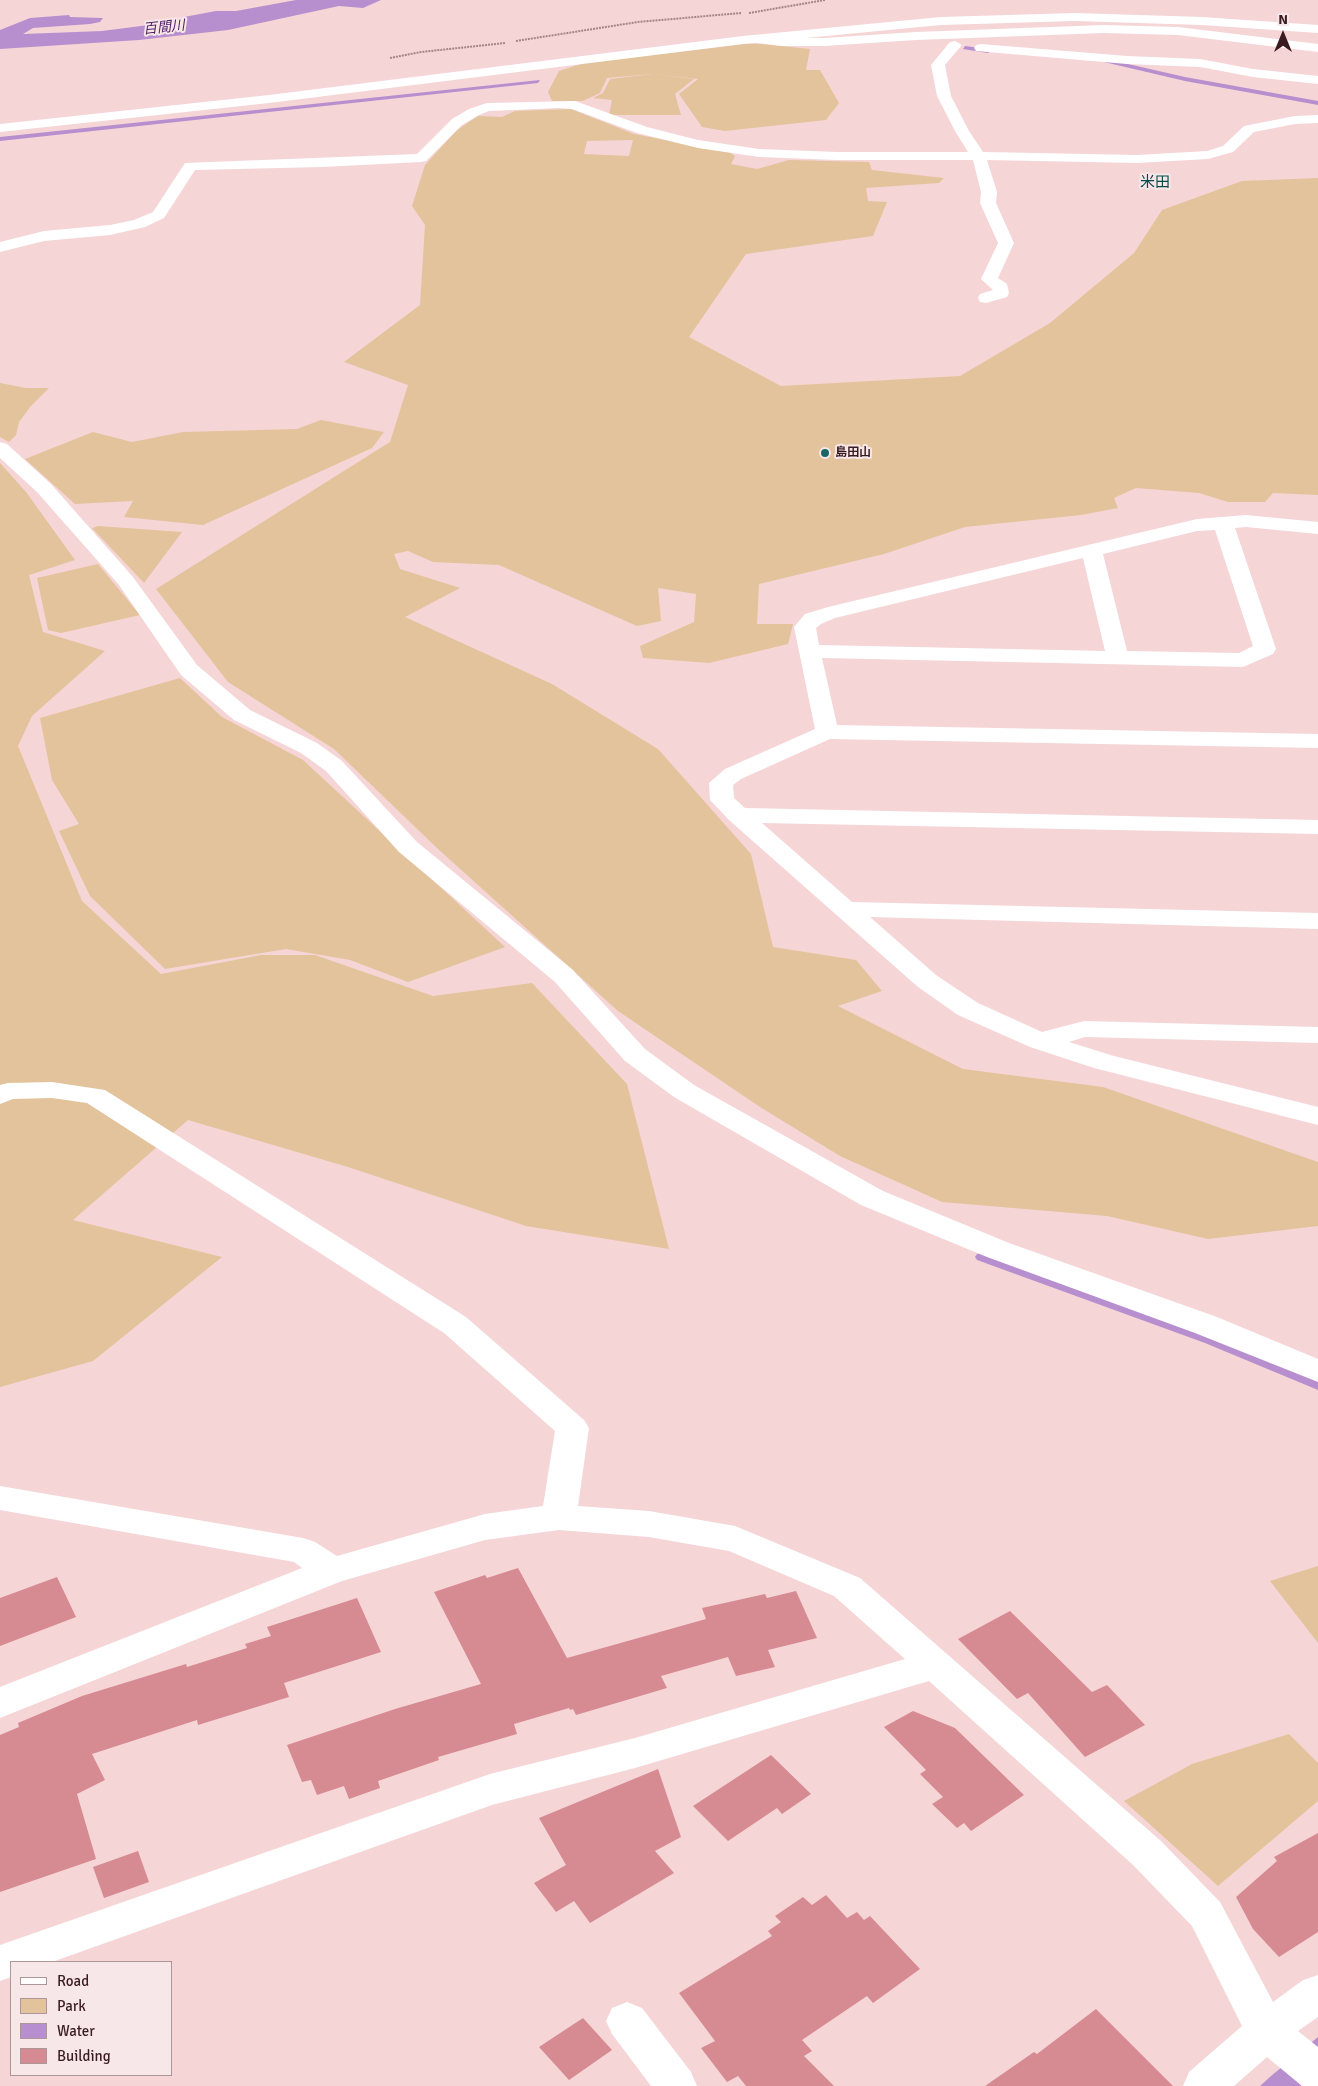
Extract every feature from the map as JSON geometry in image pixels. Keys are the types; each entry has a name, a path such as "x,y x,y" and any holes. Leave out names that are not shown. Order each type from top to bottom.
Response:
{"street":[{"path":"939,35 1026,22 1018,11"},
{"path":"0,128 269,99 434,77 757,39 941,22 1018,11 1318,29"},
{"path":"757,39 782,42 824,42 939,35 1104,29 1178,31 1318,48"},
{"path":"939,35 940,39 955,45 1119,60 1200,63 1253,73 1318,80"},
{"path":"955,45 938,65 944,96 962,132 979,156 989,192 988,203 1006,244 989,279 1001,288 1001,293 986,298"},
{"path":"0,247 44,236 110,230 139,224 159,215 190,166 322,163 421,158 457,122 487,107 575,105 592,113 642,130 698,144 759,153 837,156 1137,158 1208,155 1228,149 1249,130 1295,120 1318,119"},
{"path":"0,448 44,488 126,581 189,670 242,715 309,748 334,766 408,847 564,976 635,1055 684,1091 872,1198 998,1250 1206,1325 1318,1371"},
{"path":"827,732 805,627 813,619 1197,525 1246,521 1318,528"},
{"path":"809,651 1243,660 1265,649 1222,523"},
{"path":"1092,550 1117,657"},
{"path":"1318,741 827,732 733,774 721,782 722,800 927,982 968,1009 1040,1041 1104,1062 1318,1116"},
{"path":"738,814 1318,827"},
{"path":"845,909 1318,921"},
{"path":"1040,1041 1084,1029 1318,1036"},
{"path":"0,1095 8,1091 52,1090 94,1096 455,1325 572,1428 559,1517"},
{"path":"0,1498 303,1551 332,1571"},
{"path":"0,1704 332,1571 485,1527 559,1517 649,1524 735,1539 847,1587 1147,1853 1206,1914 1266,2031 1318,2073"},
{"path":"0,1962 490,1790 635,1753 934,1665"},
{"path":"1204,2086 1266,2031 1318,1993"},
{"path":"627,2021 676,2086"}],"green space":[{"path":"744,44 810,49 806,70 820,70 839,103 826,120 725,131 702,127 679,94 698,79 652,74 607,78 600,93 583,101 552,101 548,92 559,71 584,63"},
{"path":"652,74 694,79 675,94 681,115 609,115 612,100 593,98 603,93 610,79"},
{"path":"571,109 634,134 729,152 735,156 731,164 757,169 789,160 869,162 872,170 944,178 939,183 866,188 868,201 887,202 873,236 746,254 689,337 781,386 960,376 1050,323 1134,253 1162,210 1242,181 1318,178 1318,495 1273,493 1265,502 1228,502 1199,493 1136,488 1114,498 1118,508 1081,515 965,527 884,554 759,584 757,624 793,624 788,644 709,663 643,658 640,646 694,622 696,594 658,588 661,621 637,626 499,565 433,562 408,551 394,554 400,569 460,588 405,617 552,684 658,749 751,854 773,947 856,960 882,991 838,1006 963,1069 1103,1087 1318,1162 1318,1226 1208,1239 1107,1216 942,1202 840,1156 760,1107 618,1011 438,849 334,749 228,682 156,589 390,442 408,385 344,362 420,305 425,225 412,206 425,165 457,130 478,116 502,117 515,111","holes":["633,140 629,156 584,154 587,141"]},
{"path":"0,383 26,388 49,388 31,406 19,422 16,435 9,442 0,437"},
{"path":"321,420 384,432 372,448 203,525 124,517 133,501 75,504 25,459 93,432 132,442 183,432 297,429"},
{"path":"0,463 26,492 75,560 29,575 43,632 105,651 32,716 18,746 82,901 161,974 261,955 315,955 433,996 532,983 627,1084 669,1249 526,1226 348,1167 188,1120 73,1220 222,1257 93,1361 0,1387"},
{"path":"98,526 182,532 144,583 92,528"},
{"path":"98,564 140,615 61,633 48,630 37,578"},
{"path":"180,678 222,717 303,760 505,947 408,982 350,960 286,949 165,969 90,896 59,831 79,824 52,780 40,718"},
{"path":"1318,1566 1318,1643 1270,1581"},
{"path":"1289,1734 1318,1763 1318,1801 1218,1886 1124,1801 1192,1764"}],"water":[{"name":"百間川","path":"296,0 381,0 363,8 339,6 228,30 139,40 0,49 0,30 30,18 69,15 70,17 103,18 100,22 90,24 33,28 23,34 102,31 188,20 184,17 216,11 236,11"},
{"path":"1318,2037 1318,2086 1260,2086 1271,2076"}],"building":[{"path":"518,1568 567,1658 706,1619 702,1608 765,1594 767,1598 796,1591 817,1638 768,1650 775,1667 736,1676 728,1657 661,1676 667,1688 576,1715 573,1709 570,1710 569,1708 514,1724 517,1734 438,1757 439,1760 378,1781 380,1788 349,1799 344,1786 317,1795 311,1780 302,1782 287,1745 395,1709 481,1684 434,1592 485,1575 487,1578"},
{"path":"57,1577 76,1617 0,1646 0,1598"},
{"path":"357,1598 381,1652 284,1683 289,1697 198,1725 197,1720 92,1754 105,1780 77,1794 96,1859 0,1892 0,1735 19,1727 18,1723 82,1696 186,1664 187,1667 247,1648 245,1644 271,1636 267,1627"},
{"path":"1010,1611 1092,1692 1107,1685 1145,1725 1085,1757 1028,1693 1017,1699 958,1639"},
{"path":"913,1711 955,1728 1024,1795 971,1831 964,1823 957,1828 932,1804 943,1797 920,1774 926,1770 884,1727"},
{"path":"771,1755 811,1794 782,1814 777,1808 728,1841 693,1806"},
{"path":"658,1769 681,1837 655,1851 674,1873 590,1923 574,1901 556,1912 534,1883 566,1865 539,1818"},
{"path":"1318,1833 1318,1932 1279,1957 1253,1929 1236,1897 1277,1861 1274,1857"},
{"path":"138,1851 149,1882 104,1898 93,1867"},
{"path":"826,1895 847,1918 857,1912 864,1920 870,1916 920,1969 873,2003 867,1996 802,2040 812,2051 804,2056 834,2086 746,2086 738,2076 727,2082 701,2048 715,2041 679,1993 772,1936 768,1931 781,1922 775,1916 803,1897 812,1905"},
{"path":"1096,2009 1173,2086 985,2086 1034,2052 1037,2054"},
{"path":"583,2018 612,2050 569,2080 539,2047"}],"waterway":[{"path":"965,48 988,51"},
{"path":"1106,61 1185,79 1318,103"},
{"path":"0,139 538,81"},
{"path":"981,1257 1210,1340 1318,1385"}],"place":[{"name":"島田山","path":"825,453"}],"district":[{"name":"米田","path":"1155,183"}]}
